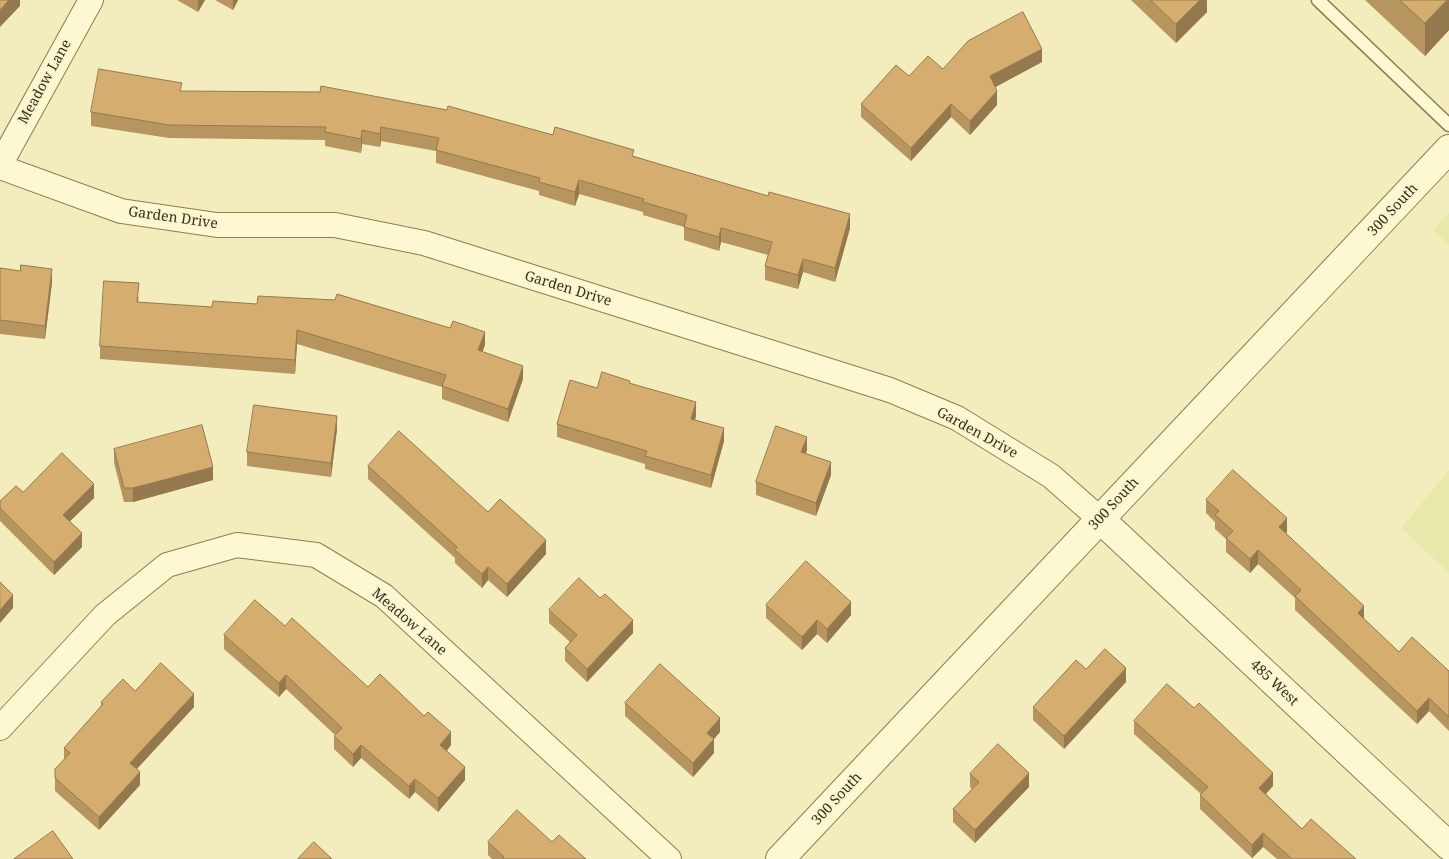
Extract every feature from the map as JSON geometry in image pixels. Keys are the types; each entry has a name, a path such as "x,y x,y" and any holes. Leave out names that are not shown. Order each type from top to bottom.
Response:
{"street":[{"name":"Meadow Lane","path":"0,166 90,0"},
{"name":"300 South","path":"780,859 1449,149"},
{"name":"Garden Drive","path":"0,166 120,211 217,225 335,224 424,243 890,390 957,418 1051,476 1100,519"},
{"name":"485 West","path":"1100,519 1449,846"},
{"name":"Meadow Lane","path":"0,728 105,615 167,565 237,545 316,555 384,596 669,859"}],"lane":[{"path":"1318,0 1449,125"}],"green space":[{"path":"1449,213 1449,245 1433,230"},
{"path":"1449,470 1449,573 1401,528"}],"building":[{"path":"0,0 9,0 0,10"},
{"path":"1151,0 1200,0 1176,24"},
{"path":"1400,0 1447,0 1425,23"},
{"path":"1023,12 1042,49 990,76 997,91 970,121 951,104 911,148 861,104 896,65 909,76 928,56 943,69 968,41"},
{"path":"99,69 182,83 180,91 320,92 321,86 447,110 448,106 553,135 555,127 634,150 632,156 768,196 769,192 850,214 835,268 803,259 798,275 765,266 772,242 721,228 719,237 684,227 687,215 643,202 644,199 579,180 575,192 539,182 540,178 436,150 439,138 381,127 380,134 362,130 361,139 325,132 326,127 169,125 91,112"},
{"path":"21,265 52,269 45,326 0,320 0,268 20,271"},
{"path":"104,281 139,283 137,302 212,307 213,301 257,304 258,296 335,300 337,294 450,328 453,321 485,332 478,350 523,366 508,409 442,386 446,375 297,330 295,360 100,346"},
{"path":"602,372 630,381 629,383 696,402 691,419 724,428 711,475 645,456 647,451 557,424 570,380 597,388"},
{"path":"254,405 337,416 331,463 247,452"},
{"path":"202,425 213,467 133,488 124,488 114,449"},
{"path":"776,426 807,437 801,452 831,462 816,503 756,482"},
{"path":"399,431 488,512 500,499 546,540 507,584 488,567 482,574 455,550 457,547 368,466"},
{"path":"62,453 94,484 63,515 82,533 54,562 0,508 0,501 16,486 23,492"},
{"path":"1233,470 1287,518 1279,527 1364,606 1358,613 1399,652 1412,637 1449,671 1449,717 1429,698 1417,711 1295,596 1301,590 1258,550 1250,559 1226,538 1233,531 1215,515 1219,511 1206,500"},
{"path":"806,561 851,602 827,629 817,620 802,637 766,605"},
{"path":"579,578 600,598 605,594 633,620 587,669 565,648 577,635 549,610"},
{"path":"0,582 13,595 0,610"},
{"path":"255,600 285,626 292,618 368,687 380,674 424,716 428,712 451,732 440,745 465,767 438,798 415,779 409,786 361,745 353,754 334,736 342,728 286,675 279,683 224,635"},
{"path":"1105,649 1126,668 1064,736 1033,707 1076,660 1086,669"},
{"path":"161,663 194,694 130,763 140,772 99,817 55,778 55,769 70,753 64,748 103,704 101,702 123,679 135,691"},
{"path":"660,664 720,718 707,733 714,739 693,763 625,703"},
{"path":"1167,684 1194,708 1199,703 1273,773 1259,788 1302,829 1311,819 1356,859 1292,859 1263,833 1252,845 1200,795 1208,787 1134,721"},
{"path":"998,744 1029,773 975,830 953,809 979,782 970,774"},
{"path":"517,810 552,842 559,835 586,859 502,859 504,857 488,842"},
{"path":"53,831 73,859 14,859"},
{"path":"314,842 332,859 298,859"}]}
